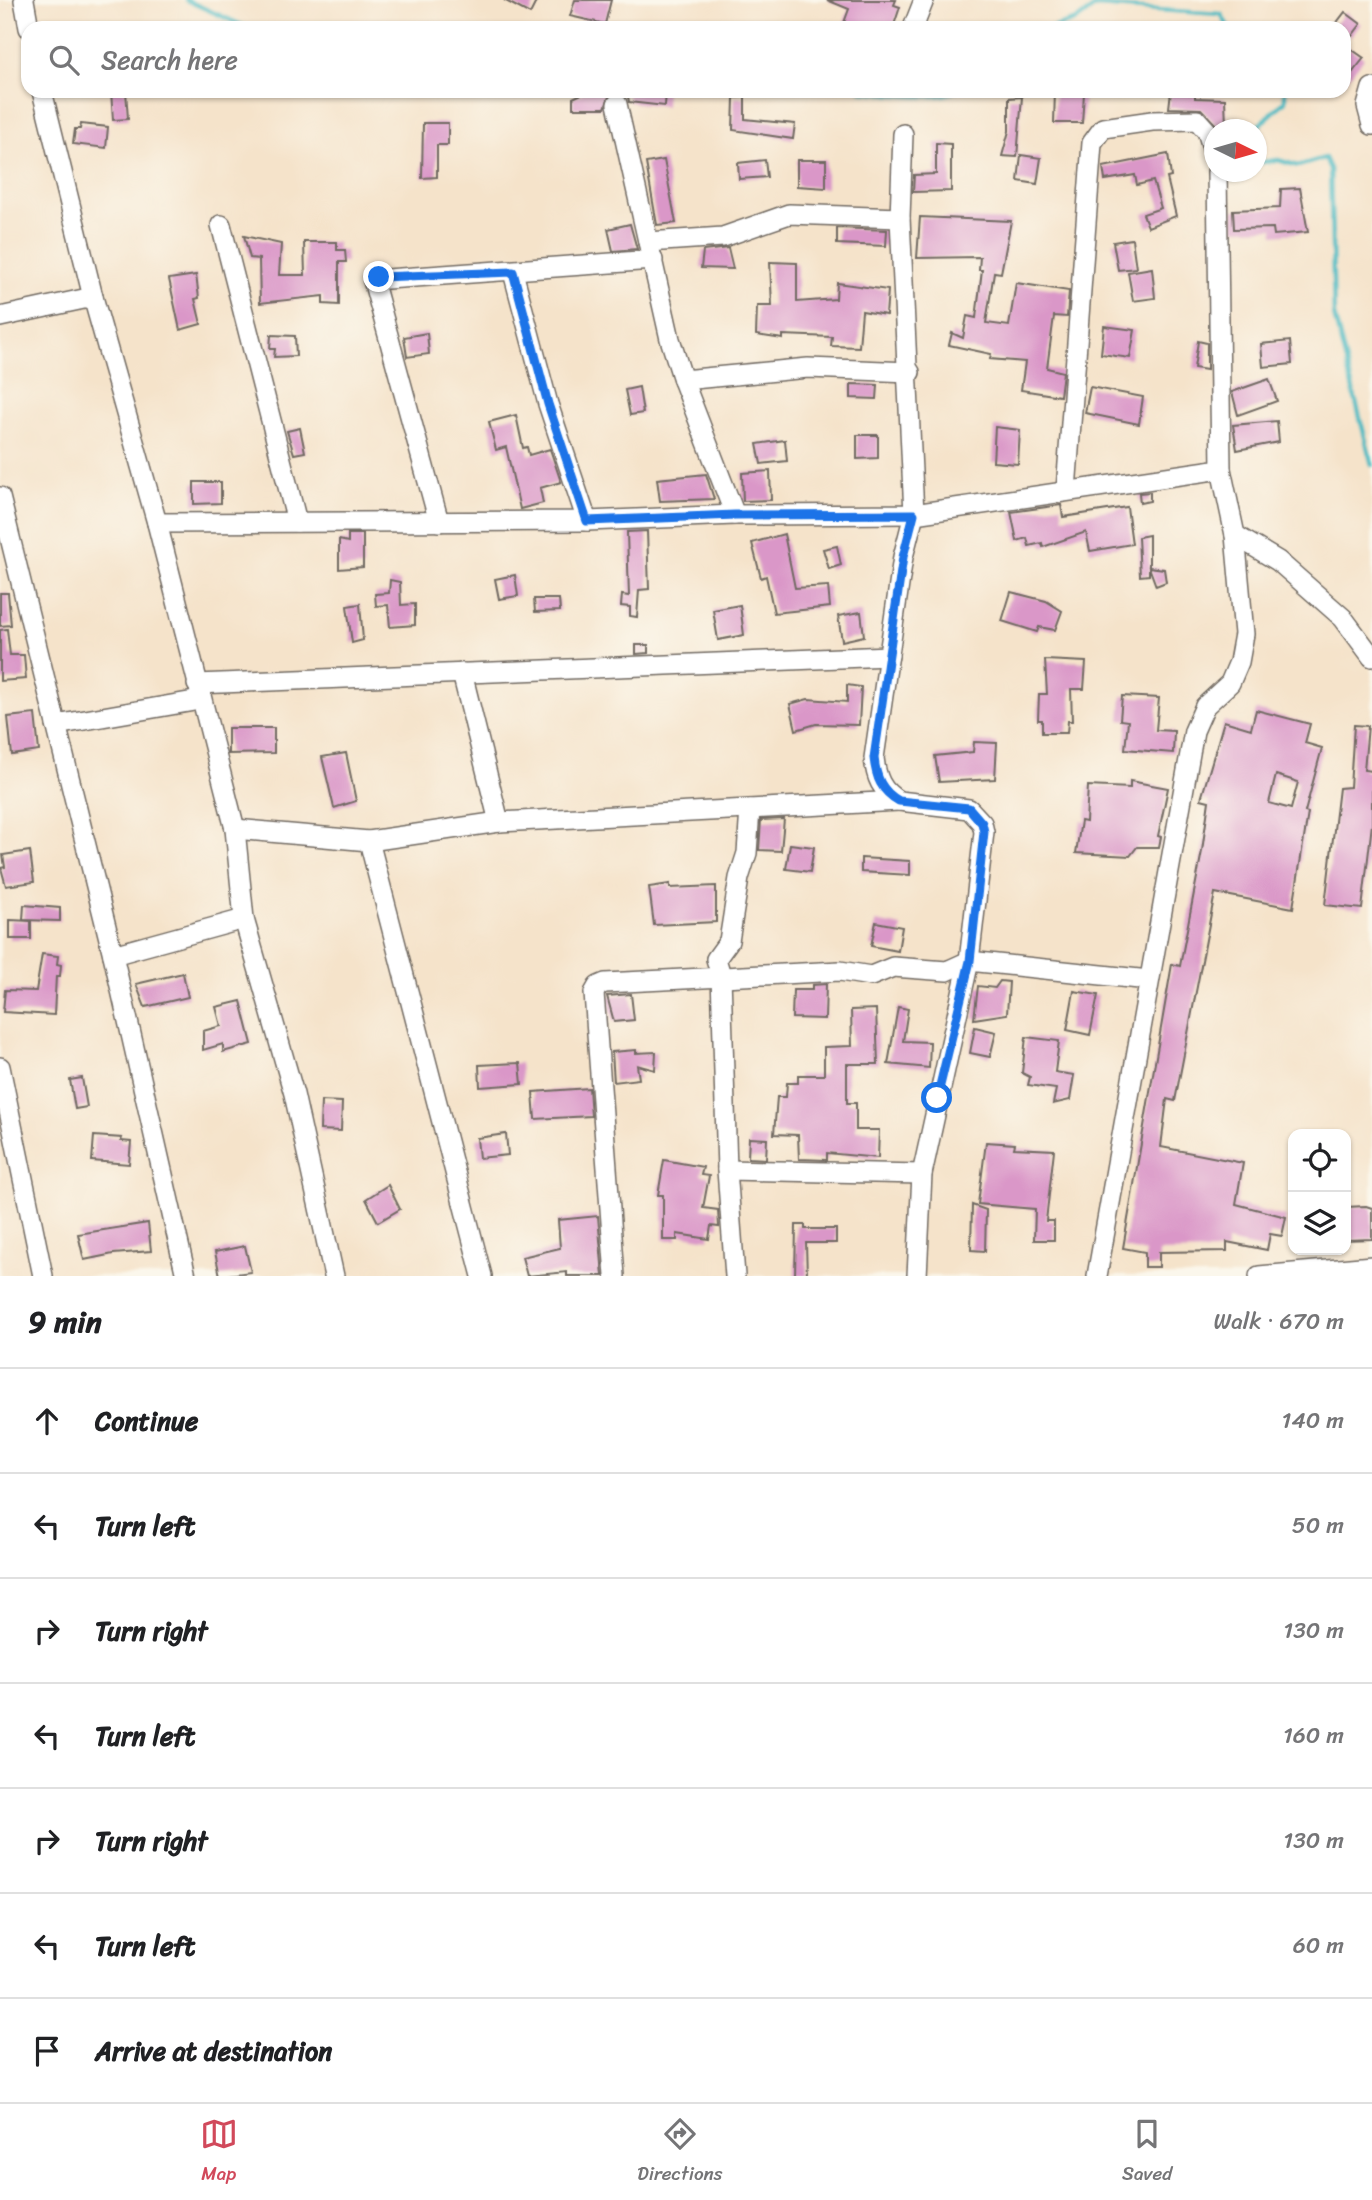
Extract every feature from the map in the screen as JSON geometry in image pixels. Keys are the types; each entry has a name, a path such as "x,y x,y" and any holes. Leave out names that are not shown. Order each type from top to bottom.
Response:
{"street":[{"path":"24,0 28,21"},
{"path":"916,21 924,0"},
{"path":"1372,88 1367,106 1372,125"},
{"path":"44,98 93,297 157,523 234,829 244,919 294,1094 334,1276"},
{"path":"617,104 683,380 735,515"},
{"path":"1066,490 1091,143 1102,128 1152,121 1197,120 1204,128"},
{"path":"899,801 888,795 877,778 874,758 903,557 914,514 910,372 900,218 903,134"},
{"path":"1097,1276 1194,731 1205,706 1230,683 1239,662 1244,634 1235,534 1222,469 1217,182"},
{"path":"439,522 373,280 513,272 650,251 723,237 789,214 900,218"},
{"path":"221,225 297,523"},
{"path":"513,272 548,404 587,521"},
{"path":"0,317 93,297"},
{"path":"683,380 808,368 910,372"},
{"path":"157,523 587,521 735,515 914,514 1222,469"},
{"path":"0,498 113,955 187,1276"},
{"path":"1235,534 1278,561 1343,618 1372,657"},
{"path":"57,725 199,692 462,673 889,656"},
{"path":"462,673 499,822"},
{"path":"234,829 369,841 499,822 899,801 969,808 982,823 984,832 970,961 922,1174 917,1276"},
{"path":"735,1276 727,1170 721,975 716,960 729,941 739,878 747,853 750,809"},
{"path":"369,841 482,1276"},
{"path":"113,955 244,919"},
{"path":"615,1276 594,993 597,986 605,982 721,975 840,971 871,976 893,967 947,971 970,961 1149,980"},
{"path":"0,1067 43,1276"},
{"path":"727,1170 922,1174"},
{"path":"1259,1276 1372,1266"}],"building":[{"path":"504,0 537,0 530,14"},
{"path":"575,0 611,0 606,21 570,16"},
{"path":"827,0 896,0 894,5 900,7 895,21 845,21 849,9"},
{"path":"1345,12 1361,24 1351,37 1351,21 1338,21"},
{"path":"1351,49 1364,58 1351,74"},
{"path":"111,98 126,98 128,119 113,120"},
{"path":"573,98 609,98 605,108 573,108"},
{"path":"628,98 666,98 665,106 629,102"},
{"path":"734,98 745,98 745,119 795,124 793,139 733,130"},
{"path":"1009,98 1022,98 1017,157 1002,156 1009,131"},
{"path":"1055,98 1084,98 1082,123 1054,123"},
{"path":"1170,98 1225,99 1226,119 1210,119 1201,109 1169,108"},
{"path":"423,123 448,123 448,145 437,145 437,177 422,178"},
{"path":"81,124 108,127 106,148 73,144 75,129 80,129"},
{"path":"936,143 951,144 951,191 913,192 914,175 936,174"},
{"path":"1168,154 1171,177 1167,178 1176,216 1148,227 1143,214 1161,208 1153,181 1137,185 1135,175 1105,180 1103,167"},
{"path":"1021,155 1041,158 1037,184 1018,181"},
{"path":"664,160 676,223 657,225 646,163"},
{"path":"765,160 767,177 739,179 738,163"},
{"path":"797,160 826,160 826,188 797,186"},
{"path":"1300,188 1308,232 1274,235 1273,228 1234,229 1233,210 1280,208 1281,189"},
{"path":"920,217 1011,221 1001,273 994,272 986,323 1009,326 1016,283 1069,291 1067,317 1054,316 1047,368 1063,372 1060,396 1021,390 1025,362 990,359 991,354 949,345 952,333 963,338 967,316 976,318 982,270 979,270 980,257 917,258"},
{"path":"630,224 637,249 613,251 608,229"},
{"path":"837,228 887,230 886,246 837,244"},
{"path":"244,236 281,244 279,275 305,275 304,242 337,242 337,250 345,250 346,262 339,262 339,305 323,304 323,296 260,303 259,259 250,258"},
{"path":"1132,239 1136,268 1118,270 1113,242"},
{"path":"728,248 733,269 701,268 703,251"},
{"path":"770,262 797,263 797,302 836,299 837,283 888,290 886,315 862,311 859,347 831,346 832,337 783,335 783,339 756,335 757,306 772,306"},
{"path":"1152,268 1155,298 1133,301 1128,272"},
{"path":"196,275 199,298 195,299 201,324 180,330 169,279"},
{"path":"1104,326 1135,330 1130,358 1101,354"},
{"path":"427,333 429,354 407,357 404,337"},
{"path":"271,335 295,336 296,356 274,357 275,349 270,349"},
{"path":"1198,341 1207,343 1207,370 1194,368"},
{"path":"1290,341 1292,364 1263,367 1261,344"},
{"path":"1269,379 1277,401 1238,415 1232,392"},
{"path":"851,384 878,385 877,399 851,398"},
{"path":"639,387 643,413 630,415 625,390"},
{"path":"1090,387 1143,397 1139,424 1085,413"},
{"path":"516,415 523,448 527,447 529,455 550,449 561,482 540,488 543,503 520,509 506,447 496,450 489,422"},
{"path":"1277,421 1279,442 1237,450 1233,425"},
{"path":"995,427 1020,430 1018,464 993,462"},
{"path":"300,428 305,452 294,454 287,431"},
{"path":"857,435 878,435 878,458 857,459"},
{"path":"785,440 787,461 761,464 757,444"},
{"path":"770,471 771,500 743,501 742,473"},
{"path":"706,474 714,499 660,501 657,479"},
{"path":"194,482 221,482 221,503 194,504"},
{"path":"1150,492 1150,501 1140,503 1139,493"},
{"path":"1061,505 1063,517 1127,507 1132,544 1090,551 1086,532 1043,547 1042,543 1029,546 1027,538 1017,541 1011,512"},
{"path":"647,531 649,589 639,590 637,617 630,616 630,607 621,606 622,595 629,596 627,532"},
{"path":"348,534 363,534 363,567 339,569 339,540 348,542"},
{"path":"784,534 795,588 828,586 830,607 774,613 766,576 761,578 752,543"},
{"path":"1149,535 1149,575 1140,576 1138,537"},
{"path":"837,546 841,565 829,569 823,549"},
{"path":"1149,567 1164,569 1166,582 1156,586"},
{"path":"515,575 518,596 499,599 495,579"},
{"path":"390,580 400,582 401,605 415,604 415,625 390,627 388,605 376,606 375,594 389,593"},
{"path":"1011,592 1046,601 1062,611 1055,630 1039,627 1037,632 1002,621"},
{"path":"0,593 8,593 11,625 0,626"},
{"path":"534,599 559,599 560,611 535,612"},
{"path":"360,604 363,640 352,643 347,606"},
{"path":"740,605 744,635 718,640 713,610"},
{"path":"861,612 864,636 842,641 838,616"},
{"path":"7,629 10,655 24,655 26,679 0,681 0,630"},
{"path":"636,645 648,645 648,653 636,654"},
{"path":"1045,660 1086,662 1084,689 1071,689 1072,721 1068,721 1067,733 1042,733 1042,720 1038,720 1039,694 1047,694"},
{"path":"847,685 861,687 859,725 816,724 796,730 790,704 808,699 847,702"},
{"path":"1122,696 1159,698 1156,730 1174,731 1173,753 1125,749 1128,721 1120,720"},
{"path":"1256,710 1310,724 1305,743 1322,748 1305,812 1308,813 1293,908 1215,893 1175,1101 1167,1099 1161,1147 1243,1163 1236,1204 1286,1217 1282,1236 1270,1234 1267,1250 1227,1242 1227,1251 1159,1252 1159,1267 1145,1267 1145,1252 1123,1248 1172,964 1180,966 1202,851 1209,801 1201,799 1224,721 1251,729","holes":["1276,775 1298,782 1291,809 1269,803"]},
{"path":"35,714 39,751 12,755 8,717"},
{"path":"1354,725 1368,726 1364,770 1372,771 1372,824 1362,909 1325,905 1339,788 1350,787"},
{"path":"228,728 274,728 274,753 228,754"},
{"path":"974,742 997,743 995,779 939,782 935,756 973,752"},
{"path":"346,753 356,801 334,808 322,757"},
{"path":"1130,781 1168,788 1158,836 1161,837 1159,847 1137,847 1130,856 1076,853 1081,821 1086,822 1088,786 1130,788"},
{"path":"784,819 781,851 759,850 761,820"},
{"path":"790,844 814,847 810,872 786,869"},
{"path":"30,851 34,882 6,886 1,868 5,867 3,855"},
{"path":"861,858 910,861 910,875 861,872"},
{"path":"670,884 670,888 716,886 716,922 654,925 649,887"},
{"path":"24,905 60,908 60,921 23,920"},
{"path":"10,920 31,921 31,939 10,939"},
{"path":"876,922 902,927 898,951 871,946"},
{"path":"42,954 58,956 57,964 61,965 60,976 56,976 54,1015 3,1012 5,990 36,991"},
{"path":"183,973 188,997 145,1007 136,984"},
{"path":"1000,981 1009,982 1007,1014 974,1019 978,986 995,988"},
{"path":"826,984 825,1019 792,1018 793,990 812,990 812,985"},
{"path":"1074,991 1098,995 1090,1035 1067,1030"},
{"path":"631,994 634,1020 614,1022 607,996"},
{"path":"241,1001 252,1044 223,1052 223,1044 203,1050 203,1031 221,1026 216,1007"},
{"path":"898,1007 908,1009 903,1041 930,1042 929,1068 888,1064"},
{"path":"876,1009 878,1064 847,1064 847,1103 856,1103 856,1130 879,1130 878,1158 827,1153 827,1160 799,1159 798,1135 774,1134 777,1097 786,1097 787,1083 798,1083 798,1075 824,1075 824,1047 852,1046 851,1010"},
{"path":"975,1027 996,1032 990,1057 970,1053"},
{"path":"1026,1037 1059,1041 1055,1072 1074,1075 1070,1100 1053,1104 1056,1089 1028,1085 1030,1077 1022,1073"},
{"path":"636,1050 636,1053 656,1052 655,1070 637,1065 639,1079 614,1082 612,1052"},
{"path":"520,1063 522,1084 480,1087 479,1065"},
{"path":"82,1078 87,1107 75,1109 70,1080"},
{"path":"589,1088 591,1116 535,1119 533,1092"},
{"path":"321,1101 342,1102 341,1131 320,1130"},
{"path":"506,1134 508,1155 479,1158 477,1138"},
{"path":"94,1136 122,1138 121,1141 131,1142 129,1164 92,1161"},
{"path":"749,1138 767,1139 766,1159 748,1158"},
{"path":"986,1142 1015,1144 1014,1148 1054,1150 1046,1221 1054,1221 1054,1240 1034,1240 1035,1209 978,1204"},
{"path":"664,1160 703,1167 701,1175 709,1176 703,1208 718,1210 719,1227 711,1226 709,1239 677,1234 677,1240 663,1240 663,1195 658,1195"},
{"path":"388,1185 400,1209 378,1222 366,1199"},
{"path":"972,1205 986,1210 985,1251 971,1250"},
{"path":"1351,1207 1372,1208 1372,1239 1351,1240"},
{"path":"598,1216 603,1276 567,1276 567,1272 527,1276 522,1257 560,1248 558,1220"},
{"path":"148,1223 151,1251 84,1260 78,1234"},
{"path":"796,1225 805,1225 805,1229 836,1229 836,1243 806,1243 807,1276 795,1276"},
{"path":"245,1246 251,1272 220,1276 215,1252"}],"waterway":[{"path":"186,0 232,21"},
{"path":"1074,21 1096,6 1221,14 1225,21"},
{"path":"1266,119 1285,98"},
{"path":"1267,162 1278,160 1298,166 1325,158 1330,169 1334,315 1372,465"}],"route":[{"path":"379,277 513,272 548,404 587,521 735,515 914,514 903,557 874,758 877,778 888,795 899,801 969,808 982,823 984,832 970,961 937,1098"}]}
